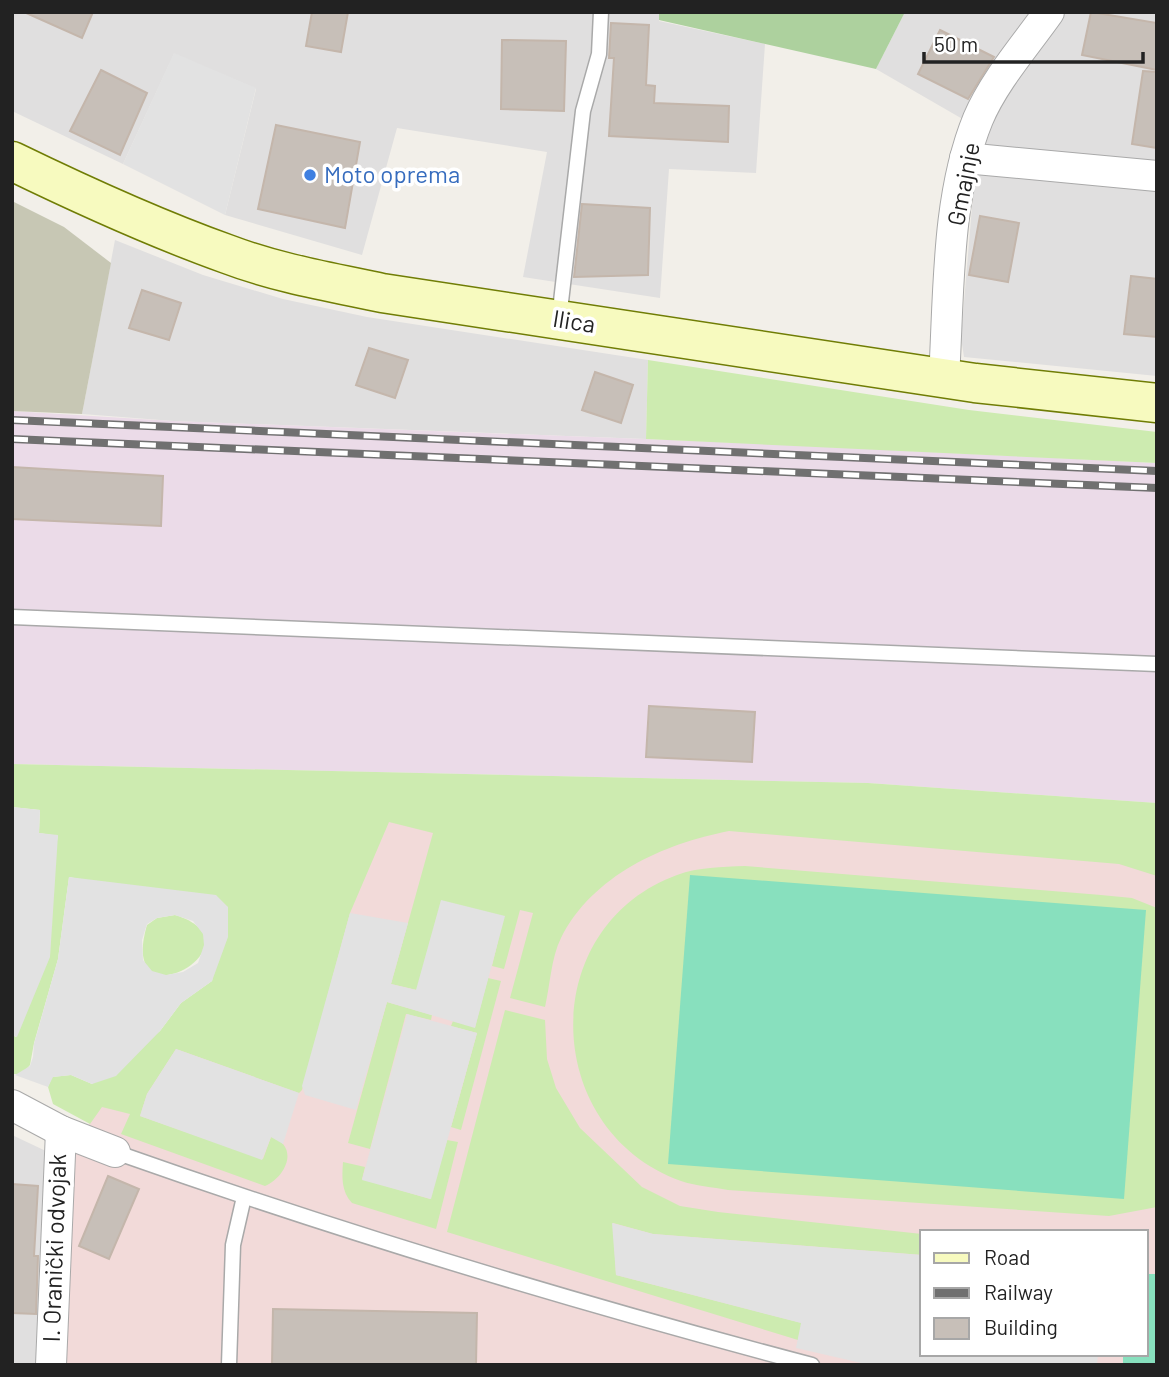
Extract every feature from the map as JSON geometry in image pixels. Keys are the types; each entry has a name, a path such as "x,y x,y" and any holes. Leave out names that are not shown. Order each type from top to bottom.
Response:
{"main road":[{"name":"Ilica","path":"12,161 141,220 229,255 304,276 382,293 944,378 1157,403"}],"street":[{"name":"Gmajnje","path":"944,378 956,199 964,158 978,118 991,94 1049,12"},
{"path":"964,158 1157,176"},
{"path":"12,1105 61,1131 115,1152"},
{"name":"I. Oranički odvojak","path":"51,1365 61,1131"}],"lane":[{"path":"558,320 583,111 599,54 601,12"},
{"path":"12,617 1157,664"},
{"path":"115,1152 244,1197 523,1285 812,1365"},
{"path":"229,1365 233,1245 244,1197"}],"shaded area":[{"path":"12,12 659,12 659,21 765,44 756,173 669,169 660,298 523,277 547,152 397,128 362,255 225,215 256,89 174,54 123,164 12,111"},
{"path":"905,12 1157,12 1157,376 964,357 961,338 975,171 985,132 876,69"},
{"path":"174,53 256,88 225,215 123,164"},
{"path":"12,201 64,227 111,263 82,414 12,411"},
{"path":"115,240 203,275 283,299 367,317 648,360 646,439 173,421 82,414"},
{"path":"12,411 173,421 747,443 1157,463 1157,803 868,783 12,764"},
{"path":"388,795 1157,852 1157,1365 57,1365 67,1161 102,1102 344,914"},
{"path":"12,807 40,810 39,833 58,835 50,957 17,1037 12,1035"},
{"path":"69,877 216,895 228,907 228,937 212,981 181,1003 160,1031 116,1076 92,1084 71,1075 53,1077 48,1087 15,1075 30,1066 58,959","holes":["175,915 193,921 203,934 204,945 198,963 183,972 166,975 152,971 143,960 142,940 147,924 157,918"]},
{"path":"441,900 505,916 475,1028 387,1002 356,1110 305,1095 302,1086 350,913 408,923 391,984 416,990"},
{"path":"407,1014 477,1033 431,1199 362,1180"},
{"path":"176,1049 299,1093 283,1144 271,1137 262,1160 140,1116 147,1094"},
{"path":"12,1135 67,1161 57,1365 12,1365"},
{"path":"612,1223 653,1234 920,1255 920,1356 1098,1356 1097,1365 870,1365 796,1348 801,1323 616,1275"}],"green space":[{"path":"659,12 905,12 876,69 659,20"},
{"path":"648,360 969,410 1157,432 1157,463 646,439"},
{"path":"12,764 868,783 1157,803 1157,876 1119,864 729,831 679,844 655,854 611,880 591,897 561,938 553,963 545,1007 510,998 533,913 520,910 504,969 492,966 504,916 417,990 391,984 433,833 389,822 350,913 302,1090 299,1093 176,1049 147,1094 140,1116 263,1159 271,1137 280,1141 285,1147 287,1162 279,1176 265,1186 121,1134 130,1114 102,1107 90,1124 53,1104 48,1087 52,1077 71,1075 92,1084 160,1031 181,1003 212,981 228,907 69,877 58,959 30,1065 22,1074 12,1074 12,1035 16,1037 58,836 39,833 40,810 12,807"},
{"path":"745,866 1132,898 1157,908 1157,1207 1109,1216 728,1190 681,1181 635,1156 601,1119 581,1076 573,1029 579,981 598,938 631,901 685,872"},
{"path":"690,875 1146,910 1124,1199 668,1164"},
{"path":"175,915 199,928 205,943 198,958 184,970 166,975 151,971 143,956 147,925 157,918"},
{"path":"488,978 501,981 461,1130 451,1127 477,1033 451,1026 453,1021 475,1027"},
{"path":"387,1002 432,1015 431,1020 406,1014 370,1149 348,1143"},
{"path":"505,1010 545,1020 547,1059 556,1088 580,1128 642,1187 680,1206 920,1234 920,1255 653,1234 613,1223 616,1275 802,1323 798,1340 447,1232"},
{"path":"447,1140 458,1142 436,1229 352,1203 348,1198 343,1184 343,1162 365,1167 362,1179 430,1199"},
{"path":"1148,1274 1157,1274 1157,1365 1123,1365 1123,1356 1148,1356"}],"building":[{"path":"24,12 93,12 82,38"},
{"path":"312,12 348,12 341,52 306,46"},
{"path":"1091,12 1157,23 1157,70 1082,55"},
{"path":"611,23 649,25 646,85 655,86 654,103 729,106 728,142 609,136 614,58 609,58"},
{"path":"940,30 994,57 968,99 918,74"},
{"path":"502,40 566,41 564,111 501,109"},
{"path":"101,70 147,93 120,155 70,131"},
{"path":"1143,71 1157,72 1157,148 1132,144"},
{"name":"Moto oprema","path":"276,125 360,142 345,228 258,209"},
{"path":"582,204 650,208 648,275 574,277"},
{"path":"980,216 1019,223 1008,282 969,275"},
{"path":"1131,276 1157,279 1157,337 1124,334"},
{"path":"142,290 181,303 169,340 129,328"},
{"path":"369,348 408,360 395,398 356,385"},
{"path":"595,372 633,385 621,423 582,410"},
{"path":"12,467 163,476 161,526 12,519"},
{"path":"649,706 755,712 752,762 646,757"},
{"path":"108,1176 139,1189 109,1259 79,1246"},
{"path":"12,1184 38,1186 34,1256 38,1256 36,1314 12,1313"},
{"path":"273,1309 477,1313 476,1365 272,1365"}],"railway":[{"path":"12,420 1157,471"},
{"path":"12,439 1157,488"}],"place":[{"name":"Moto oprema","path":"310,175"}]}
